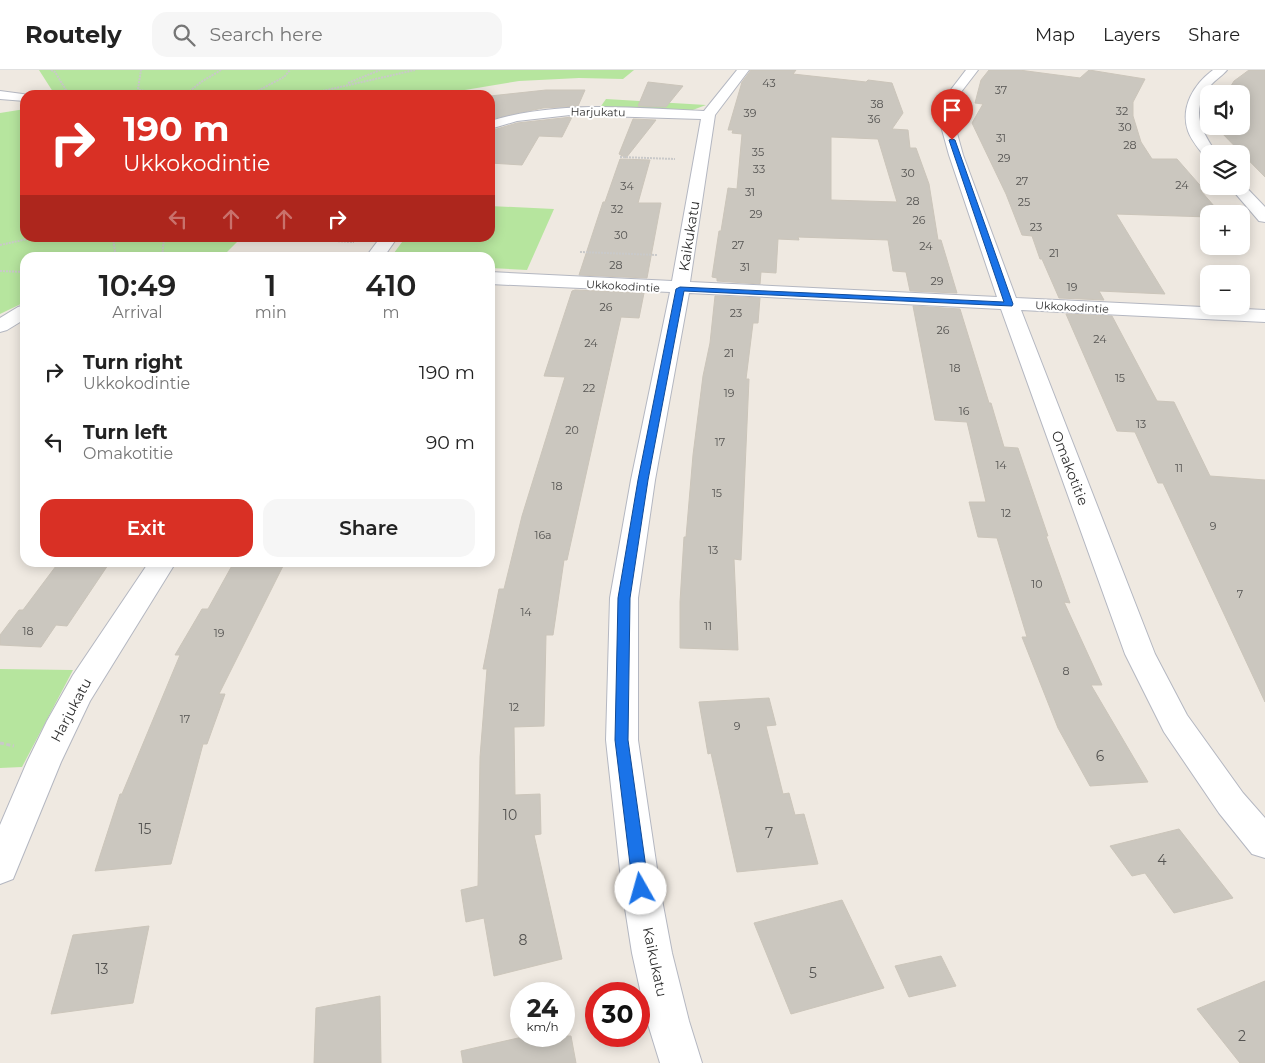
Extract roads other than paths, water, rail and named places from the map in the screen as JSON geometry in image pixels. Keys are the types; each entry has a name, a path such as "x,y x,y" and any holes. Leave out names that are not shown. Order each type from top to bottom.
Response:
{"street":[{"name":"Kaikukatu","path":"681,1063 668,1021 652,953 641,889 622,740 624,598 643,480 680,289 708,115 743,70"},
{"name":"Omakotitie","path":"972,70 952,96 948,110 948,126 956,155 1009,304 1140,654 1175,723 1231,803 1265,843"},
{"path":"1204,145 1195,130 1194,104 1200,88 1221,70"},
{"path":"0,95 20,97"},
{"name":"Harjukatu","path":"495,123 518,116 566,111 708,115"},
{"path":"1245,195 1265,218"},
{"name":"Ukkokodintie","path":"495,278 680,289 1265,316"},
{"path":"0,326 20,314"},
{"name":"Harjukatu","path":"0,868 49,751 74,701 100,656 160,567"}]}
